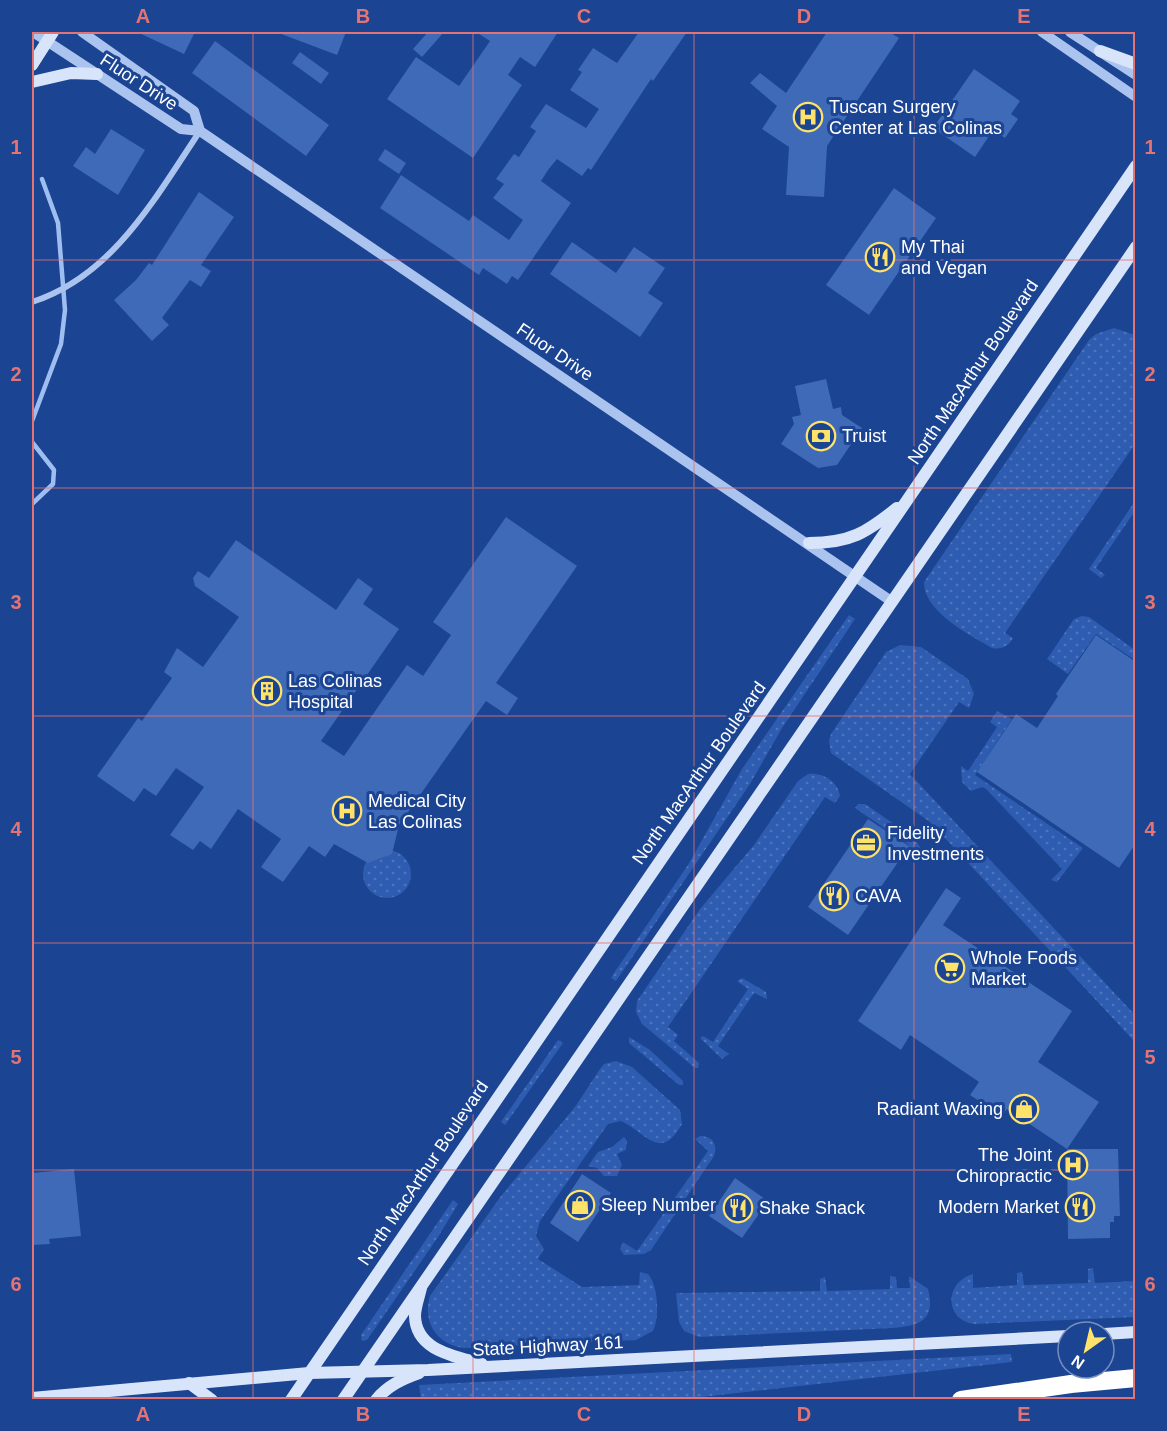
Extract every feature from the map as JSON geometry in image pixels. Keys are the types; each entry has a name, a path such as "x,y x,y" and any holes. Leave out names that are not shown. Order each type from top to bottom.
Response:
{"highway":[{"path":"961,1400 1071,1384 1136,1378"}],"main road":[{"path":"32,65 50,36"},
{"path":"1100,51 1136,64"},
{"path":"32,82 71,74 97,74"},
{"name":"North MacArthur Boulevard","path":"291,1400 1136,166"},
{"path":"343,1400 1136,248"},
{"path":"808,543 853,538 869,530 909,497"},
{"path":"422,1283 415,1316 424,1341 433,1348 491,1367"},
{"path":"1116,1333 1136,1332"},
{"name":"State Highway 161","path":"32,1398 309,1373 491,1367 1056,1337"},
{"path":"376,1400 383,1391 402,1379 428,1370"},
{"path":"189,1383 212,1400"}],"street":[{"name":"Fluor Drive","path":"33,32 50,36 97,74 181,129 200,131 856,575 891,602"},
{"name":"Fluor Drive","path":"82,32 194,111 200,131"},
{"path":"1042,32 1136,97"},
{"path":"1070,32 1136,75"},
{"path":"34,301 80,280 112,254 200,131"}],"shaded area":[{"path":"1114,328 1135,335 1135,444 1005,633 1013,638 1011,641 1002,648 992,648 949,621 939,612 926,593 924,582 1089,340 1096,334"},
{"path":"1135,501 1135,511 1096,568 1105,575 1101,578 1089,569"},
{"path":"849,615 855,619 782,728 750,784 616,981 611,978 688,865 742,769"},
{"path":"1082,616 1089,617 1135,650 1135,660 1096,634 1068,674 1047,659 1074,619"},
{"path":"900,645 921,647 968,679 974,694 969,708 959,702 910,774 1135,1015 1135,1042 930,822 831,753 829,741 831,734 886,652"},
{"path":"997,711 1012,719 975,775 1083,848 1057,882 1051,880 1062,869 986,789 982,787 971,791 962,782 961,766 968,771 997,727 990,722"},
{"path":"808,774 819,774 833,782 840,796 835,803 825,797 668,1027 678,1035 674,1041 699,1063 698,1068 695,1068 642,1024 636,1012 637,1001 700,909 754,845 798,781"},
{"path":"858,804 865,804 913,837 920,847 918,863 903,856 909,845 855,808"},
{"path":"382,850 392,850 404,857 411,869 411,879 404,891 392,898 382,898 367,887 363,879 363,869 374,854"},
{"path":"742,978 766,992 767,999 754,993 718,1046 729,1054 722,1059 700,1038 703,1036 713,1042 748,989 737,981"},
{"path":"629,1037 650,1050 683,1081 683,1085 679,1085 629,1043"},
{"path":"558,1040 563,1043 505,1125 501,1122"},
{"path":"616,1061 632,1067 680,1110 682,1124 674,1135 660,1143 653,1142 621,1121 608,1124 540,1221 536,1236 544,1249 538,1259 582,1287 639,1285 640,1272 648,1274 654,1286 657,1301 657,1318 653,1331 636,1340 464,1348 446,1342 439,1337 430,1323 428,1306 430,1296 501,1196 575,1107 600,1069 604,1064"},
{"path":"700,1136 711,1139 715,1145 714,1156 651,1250 644,1254 624,1255 620,1249 623,1242 637,1251 708,1151 695,1139"},
{"path":"624,1137 627,1141 626,1150 617,1154 622,1165 617,1176 604,1176 597,1168 588,1166 598,1152 612,1147"},
{"path":"453,1200 458,1204 438,1237 367,1340 362,1341 361,1335"},
{"path":"1093,1268 1095,1283 1135,1281 1135,1317 974,1324 957,1316 953,1309 951,1300 957,1285 963,1278 973,1274 973,1288 1017,1285 1017,1273 1022,1272 1024,1285 1088,1283 1088,1269"},
{"path":"890,1276 896,1277 897,1288 910,1288 909,1276 928,1289 930,1308 924,1319 918,1323 893,1328 699,1337 684,1331 679,1322 676,1293 820,1291 820,1279 825,1277 827,1291 890,1289"},
{"path":"1011,1354 1012,1362 684,1399 421,1399 419,1385"}],"building":[{"path":"137,32 195,32 184,54"},
{"path":"276,32 346,32 337,55"},
{"path":"428,32 444,32 422,57 413,49"},
{"path":"476,32 558,32 535,67 520,57 508,75 522,85 473,158 387,99 416,57 459,86 490,41"},
{"path":"639,32 687,32 653,81 651,79 591,170 588,168 582,176 557,159 548,170 541,181 571,203 518,280 512,276 507,284 483,268 479,275 380,208 401,175 469,221 473,215 509,240 523,220 493,198 504,184 496,179 514,154 519,157 536,131 530,127 546,104 586,128 599,109 570,90 582,72 578,70 593,48 617,63"},
{"name":"Tuscan Surgery Center at Las Colinas","path":"827,32 889,32 899,38 827,146 824,197 786,195 789,147 762,129 777,106 750,83 760,73 786,93"},
{"path":"215,41 329,125 306,156 192,73"},
{"path":"300,52 329,73 321,84 292,63"},
{"path":"974,69 1020,101 1011,114 1018,119 1005,138 993,130 975,157 933,128"},
{"path":"111,129 145,150 118,195 73,166 86,147 95,154"},
{"path":"385,149 406,163 399,174 378,160"},
{"path":"894,188 936,218 869,315 826,285"},
{"path":"199,192 234,217 201,265 211,271 201,287 190,280 162,318 169,325 152,341 114,300 136,280 149,263 152,265"},
{"path":"572,242 616,273 634,247 665,268 648,293 663,303 640,337 550,274"},
{"name":"Truist","path":"826,379 833,409 841,407 842,415 862,428 837,465 818,468 781,444 794,424 792,417 801,415 795,386"},
{"name":"Las Colinas Hospital","path":"506,517 577,566 496,683 518,698 507,715 486,701 399,825 392,854 368,863 334,844 325,857 309,846 283,882 261,867 281,839 238,809 211,849 200,841 193,850 170,835 204,787 176,768 156,796 144,788 134,802 97,776 138,718 142,721 172,678 164,672 177,648 203,667 239,617 195,586 193,578 198,571 209,578 236,540 336,610 358,578 373,589 363,604 399,629 321,741 344,756 407,665 423,676 451,635 433,622"},
{"path":"1096,635 1136,662 1136,843 1119,868 977,772 1016,714 1037,728 1058,696 1056,694"},
{"path":"868,819 909,846 848,935 808,907"},
{"name":"Whole Foods Market","path":"946,888 961,898 943,925 1072,1011 1038,1062 1099,1102 1067,1149 1007,1109 1002,1116 970,1095 979,1082 910,1035 901,1050 858,1021"},
{"path":"1067,1149 1118,1149 1120,1216 1114,1216 1114,1222 1110,1222 1110,1238 1068,1239"},
{"path":"74,1169 81,1236 49,1239 50,1244 32,1245 32,1173"},
{"path":"582,1174 611,1193 578,1242 550,1223"},
{"name":"Shake Shack","path":"735,1178 768,1201 742,1238 709,1216"}],"waterway":[{"path":"32,421 61,344 65,310 58,223 42,179"},
{"path":"32,442 54,470 53,484 32,504"}],"place":[{"name":"Tuscan Surgery Center at Las Colinas","path":"808,117"},
{"name":"My Thai and Vegan","path":"880,257"},
{"name":"Truist","path":"821,436"},
{"name":"Las Colinas Hospital","path":"267,691"},
{"name":"Medical City Las Colinas","path":"347,811"},
{"name":"Fidelity Investments","path":"866,843"},
{"name":"CAVA","path":"834,896"},
{"name":"Whole Foods Market","path":"950,968"},
{"name":"Radiant Waxing","path":"1024,1109"},
{"name":"The Joint Chiropractic","path":"1073,1165"},
{"name":"Sleep Number","path":"580,1205"},
{"name":"Modern Market","path":"1080,1207"},
{"name":"Shake Shack","path":"738,1208"}]}
